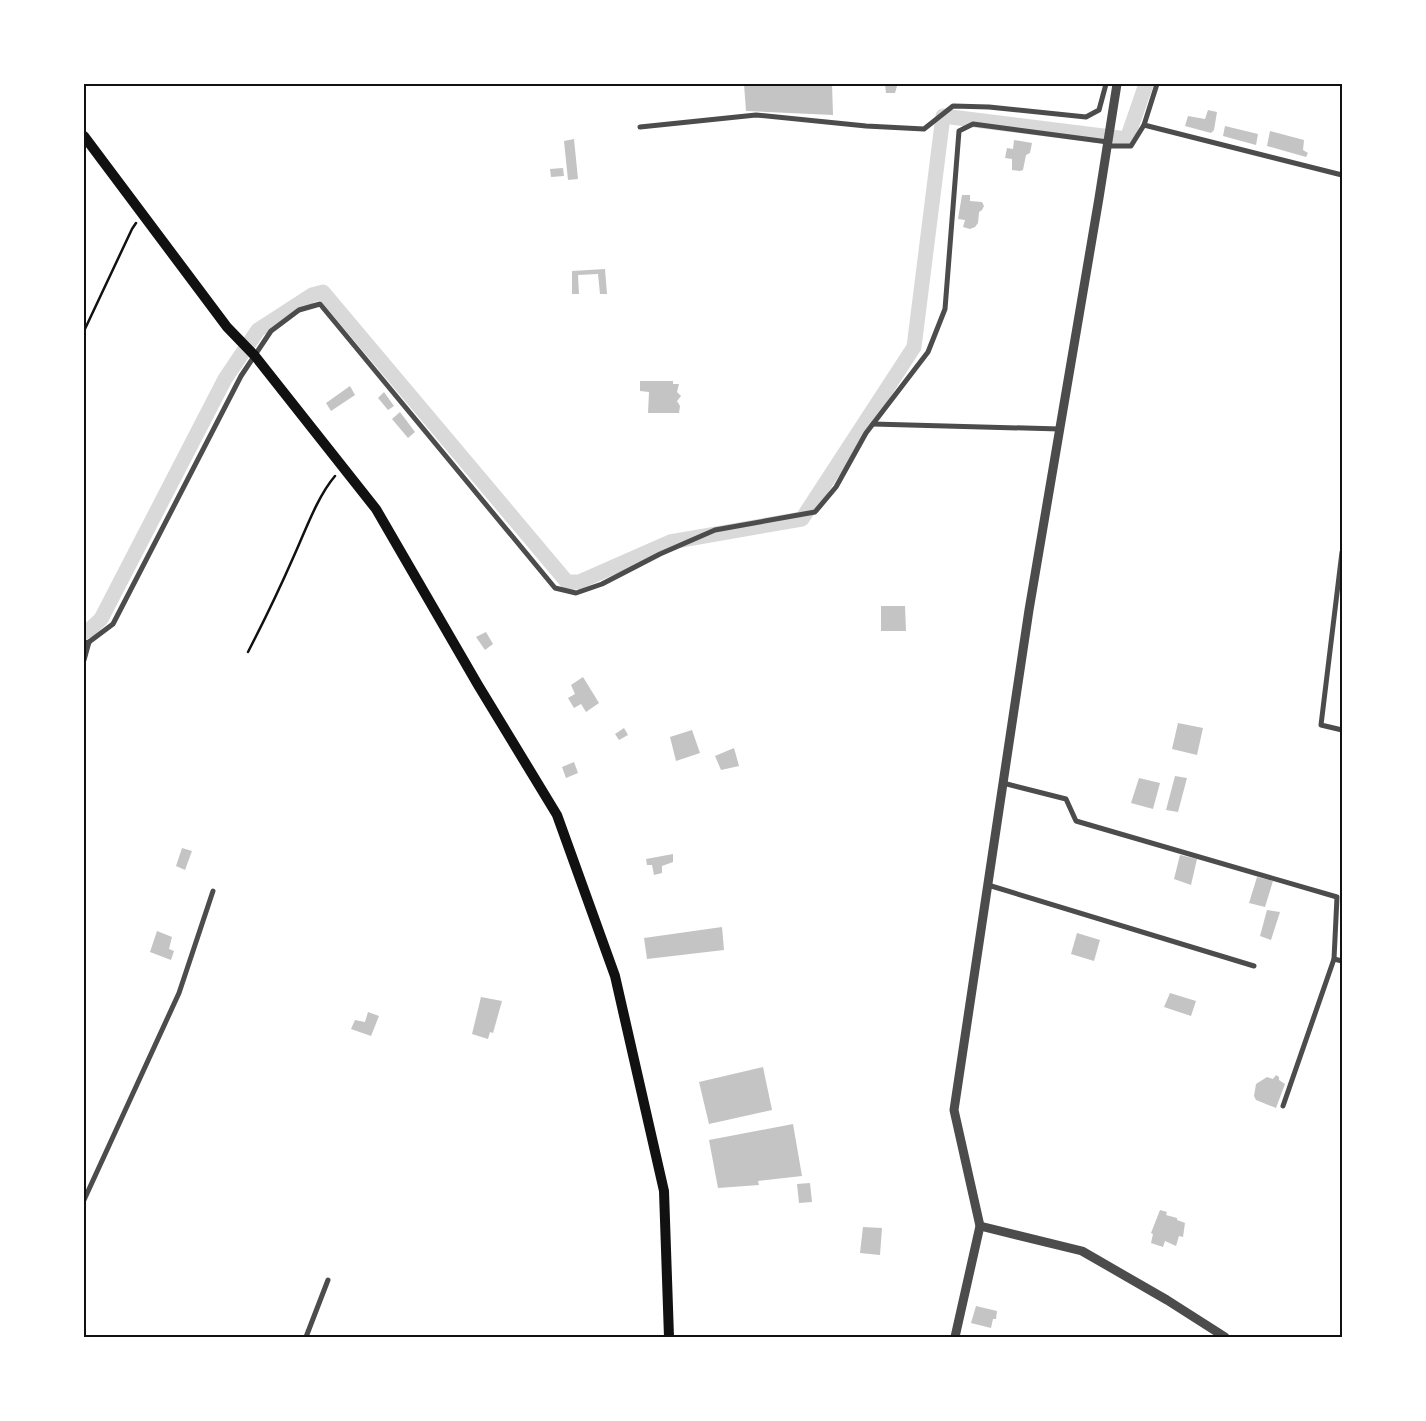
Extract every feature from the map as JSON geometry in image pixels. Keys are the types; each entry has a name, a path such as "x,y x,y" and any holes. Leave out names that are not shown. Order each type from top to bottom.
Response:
{"main road":[{"path":"84,136 227,327 255,356 376,508 478,685 557,815 615,976 664,1191 669,1337"}],"street":[{"path":"640,127 756,115 866,126 924,129 953,106 989,107 1086,117 1099,110 1106,84"},
{"path":"955,1337 980,1226 954,1110 1029,610 1117,84"},
{"path":"84,660 86,642 113,624 241,376 271,331 299,310 320,304 555,588 576,593 602,584 660,554 715,530 815,512 836,488 866,433 928,352 945,309 959,131 973,124 1131,146 1144,125 1157,84"},
{"path":"1144,125 1342,175"},
{"path":"873,424 1060,429"},
{"path":"1342,552 1321,725 1342,730"},
{"path":"1003,784 1066,799 1076,821 1337,897 1334,959 1283,1106"},
{"path":"988,885 1254,966"},
{"path":"84,1200 179,993 213,891"},
{"path":"1334,959 1342,961"},
{"path":"980,1226 1082,1251 1167,1300 1225,1337"},
{"path":"306,1337 328,1280"}],"path":[{"path":"84,331 132,228 143,214"},
{"path":"248,652 309,522 329,483 335,476"}],"building":[{"path":"744,84 832,84 833,115 746,111"},
{"path":"885,84 904,84 903,86 897,86 895,93 886,93"},
{"path":"1208,110 1217,112 1214,130 1211,133 1185,126 1188,116 1205,119"},
{"path":"1225,126 1258,134 1256,145 1223,136"},
{"path":"1270,131 1304,140 1303,150 1308,153 1306,157 1267,146"},
{"path":"574,139 578,179 568,180 564,141"},
{"path":"1014,140 1032,143 1030,153 1026,155 1023,170 1020,171 1012,170 1012,159 1005,158 1007,148 1013,149"},
{"path":"563,168 564,176 551,177 550,169"},
{"path":"962,195 970,195 970,201 982,202 984,206 979,212 978,223 970,229 963,227 965,220 958,219"},
{"path":"605,269 607,294 600,294 598,274 578,275 579,294 572,294 572,271"},
{"path":"640,381 673,381 673,384 679,384 677,392 681,396 677,401 680,406 679,413 648,413 649,392 640,391"},
{"path":"350,386 355,395 331,411 326,403"},
{"path":"384,392 394,406 388,410 378,398"},
{"path":"400,412 415,432 408,438 392,419"},
{"path":"881,606 905,606 906,631 881,631"},
{"path":"486,632 493,644 485,650 476,637"},
{"path":"583,677 599,703 586,712 581,704 574,708 568,698 575,694 571,685"},
{"path":"1178,723 1203,728 1197,755 1172,749"},
{"path":"624,728 628,735 619,740 615,734"},
{"path":"692,730 700,753 676,761 670,737"},
{"path":"734,748 739,766 721,770 715,756"},
{"path":"574,762 578,773 566,778 562,767"},
{"path":"1175,776 1187,778 1178,812 1166,810"},
{"path":"1139,778 1160,783 1153,809 1131,803"},
{"path":"182,848 192,851 185,870 176,866"},
{"path":"673,854 673,862 662,866 662,873 654,875 652,865 647,865 646,859"},
{"path":"1180,855 1197,859 1191,885 1174,879"},
{"path":"1257,877 1273,881 1265,907 1249,903"},
{"path":"1267,910 1280,912 1271,940 1260,936"},
{"path":"722,927 724,950 647,959 644,938"},
{"path":"157,931 172,937 169,949 174,951 171,960 150,952"},
{"path":"1077,933 1100,940 1094,961 1071,954"},
{"path":"1170,993 1196,1001 1191,1016 1164,1007"},
{"path":"481,997 502,1001 493,1033 490,1032 488,1039 472,1034"},
{"path":"368,1012 379,1016 371,1036 351,1029 355,1020 365,1022"},
{"path":"763,1067 772,1110 709,1124 699,1082"},
{"path":"1276,1075 1285,1084 1276,1108 1256,1100 1254,1096 1256,1084 1267,1077 1273,1079"},
{"path":"793,1124 802,1176 758,1181 759,1185 718,1188 709,1140"},
{"path":"810,1183 812,1202 799,1203 797,1184"},
{"path":"1160,1210 1167,1212 1166,1215 1177,1218 1177,1220 1185,1223 1183,1237 1179,1236 1176,1246 1165,1241 1163,1247 1151,1243 1153,1234 1151,1233"},
{"path":"863,1227 882,1228 880,1255 860,1253"},
{"path":"976,1306 997,1311 996,1319 993,1319 991,1328 971,1323"}],"waterway":[{"path":"84,632 88,631 101,619 225,379 258,330 312,295 323,292 567,582 579,582 670,542 802,519 914,347 943,116 1127,139 1146,84"}]}
